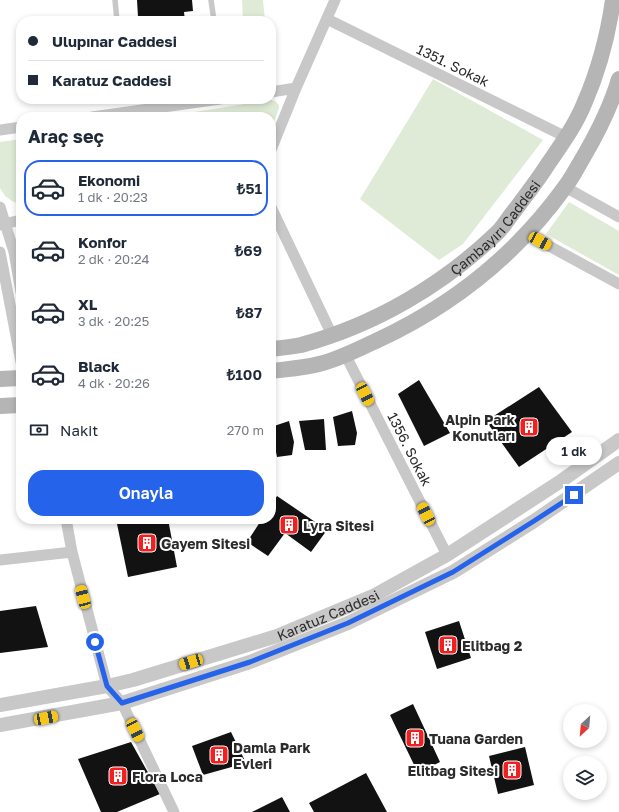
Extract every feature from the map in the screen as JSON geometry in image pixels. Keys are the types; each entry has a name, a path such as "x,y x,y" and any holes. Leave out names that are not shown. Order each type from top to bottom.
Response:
{"main road":[{"name":"Çambayırı Caddesi","path":"276,348 300,345 332,335 383,313 414,296 456,268 499,231 536,183 566,137 584,105 596,69 613,0"},
{"name":"Çambayırı Caddesi","path":"276,370 318,364 346,356 401,329 448,302 503,258 527,234 566,187 594,139 607,111 619,79"},
{"path":"0,379 16,378"},
{"path":"0,406 16,405"}],"street":[{"path":"276,138 335,0"},
{"name":"1351. Sokak","path":"327,19 566,137"},
{"path":"276,91 296,88"},
{"path":"128,112 184,104"},
{"path":"0,130 16,128"},
{"path":"566,187 619,217"},
{"path":"0,207 3,224 14,252 16,263"},
{"path":"276,217 332,335"},
{"path":"3,224 16,221"},
{"path":"527,234 619,284"},
{"path":"0,252 16,336"},
{"name":"1356. Sokak","path":"346,356 447,555"},
{"name":"Karatuz Caddesi","path":"0,705 133,680 277,636 373,596 447,555 561,481 619,440"},
{"name":"Karatuz Caddesi","path":"0,725 122,703 250,662 348,623 453,572 617,469"},
{"path":"67,524 72,552 107,686 122,703 174,812"},
{"path":"0,560 72,552"}],"lane":[{"path":"115,0 117,16"},
{"path":"212,0 214,16"}],"green space":[{"path":"242,0 263,0 265,16 243,16"},
{"path":"433,79 543,140 463,244 439,260 360,199"},
{"path":"276,102 279,105 276,116 276,112 195,112 246,104 276,104"},
{"path":"16,140 16,203 5,196 0,188 0,142"},
{"path":"569,202 619,231 619,275 546,234"}],"building":[{"path":"137,0 192,0 193,11 184,12 184,16 138,16"},
{"path":"419,380 450,433 424,446 398,394"},
{"name":"Alpin Park Konutları","path":"539,387 572,432 519,467 486,421"},
{"path":"352,411 357,433 355,445 338,446 333,417"},
{"path":"324,419 326,450 305,450 299,421"},
{"path":"289,421 294,442 292,455 277,457 276,425"},
{"name":"Lyra Sitesi","path":"277,496 327,530 311,552 285,533 268,556 247,542 259,524 276,524"},
{"name":"Gayem Sitesi","path":"117,524 169,524 177,567 128,577"},
{"path":"36,606 48,647 0,653 0,611"},
{"name":"Elitbağ 2","path":"459,621 471,658 437,669 425,632"},
{"name":"Tuana Garden","path":"413,704 440,762 418,773 390,715"},
{"name":"Damla Park Evleri","path":"231,732 246,763 203,775 192,746"},
{"name":"Flora Loca","path":"131,742 160,794 117,812 101,812 78,759"},
{"name":"Elitbağ Sitesi","path":"525,747 534,785 498,794 489,756"},
{"path":"366,773 387,812 314,812 309,803"},
{"path":"282,797 290,812 252,812"}],"place":[{"name":"Alpin Park Konutları","path":"529,427"},
{"name":"Lyra Sitesi","path":"289,525"},
{"name":"Gayem Sitesi","path":"147,543"},
{"name":"Elitbağ 2","path":"448,645"},
{"name":"Tuana Garden","path":"415,738"},
{"name":"Damla Park Evleri","path":"219,755"},
{"name":"Elitbağ Sitesi","path":"512,770"},
{"name":"Flora Loca","path":"118,776"}],"route":[{"path":"95,642 107,686 122,703 250,662 348,623 453,572 574,495"}]}
